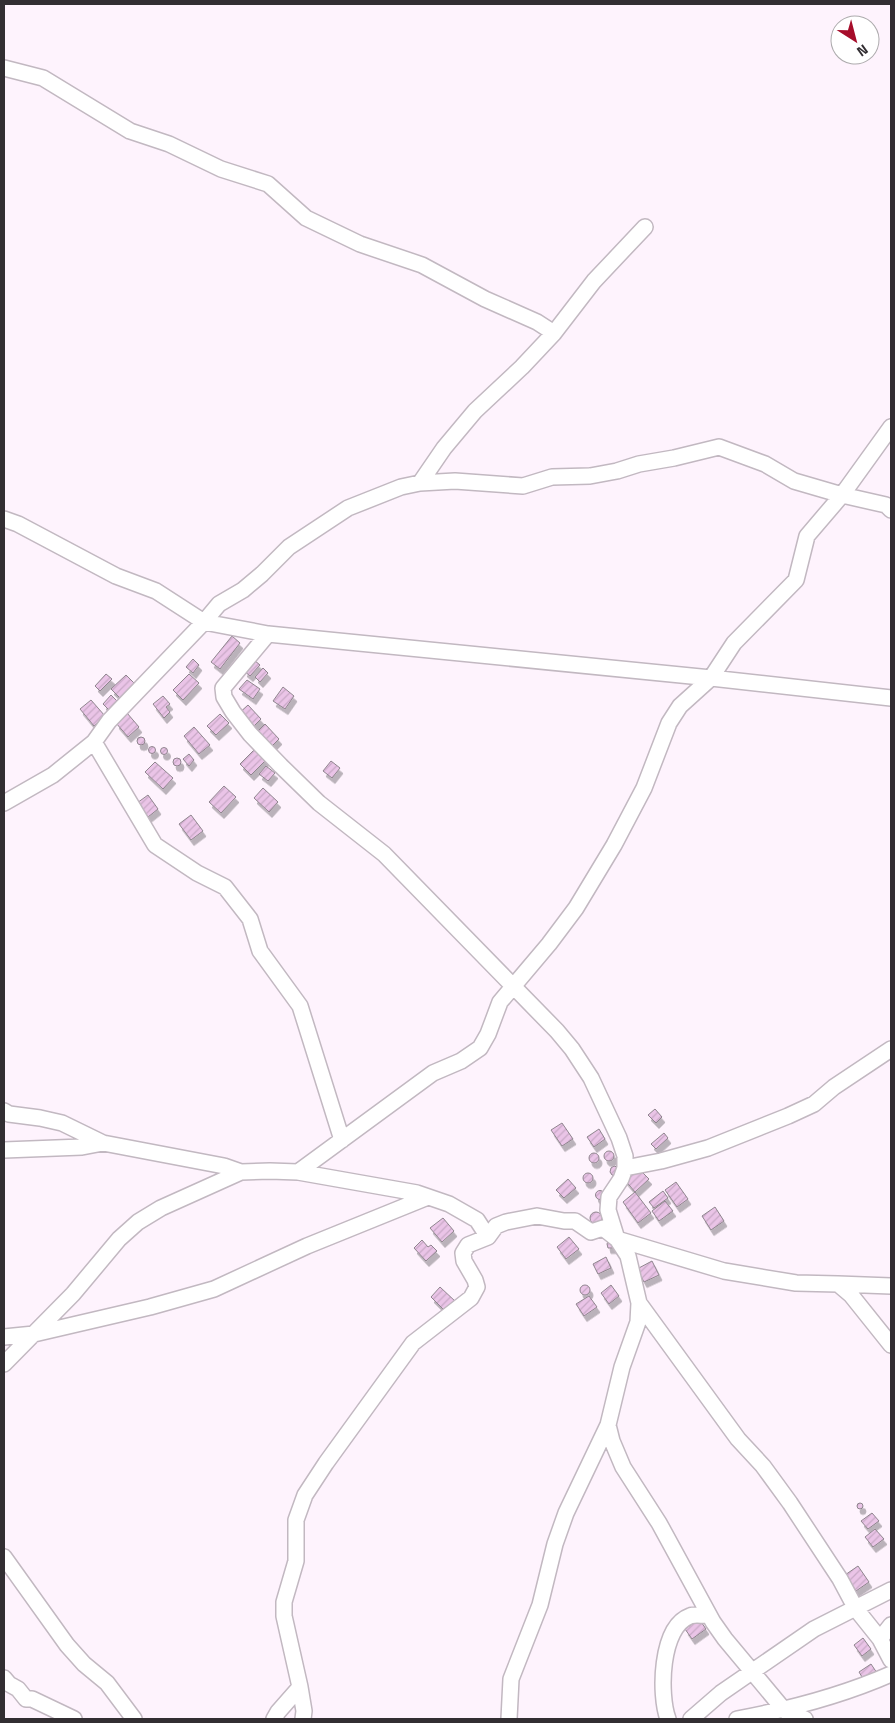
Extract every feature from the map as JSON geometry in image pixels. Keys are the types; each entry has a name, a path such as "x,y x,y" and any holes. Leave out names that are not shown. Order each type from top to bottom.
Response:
{"street":[{"path":"4,68 43,78 130,131 169,144 221,168 268,184 306,218 360,244 422,265 485,299 537,322 554,333"},
{"path":"420,483 444,448 475,411 522,367 554,333 594,281 645,227"},
{"path":"298,1172 433,1073 461,1061 480,1048 488,1034 500,1002 525,974 565,922 614,845 644,788 669,723 680,706 712,678 734,643 796,580 808,536 842,494 891,426"},
{"path":"4,803 53,775 94,742 109,721 219,604 243,590 289,547 348,508 401,487 420,483 455,481 523,486 552,477 590,476 617,471 638,464 674,458 719,447 765,464 794,481 886,505 891,510"},
{"path":"4,519 18,524 116,576 156,591 204,622 268,634 712,678 891,698"},
{"path":"268,634 223,688 224,697 233,712 250,734 281,766 319,803 384,854 556,1030 572,1049 591,1078 619,1138 625,1156 625,1168 621,1179 609,1197 608,1210 617,1239 628,1256 639,1303 638,1322 622,1367 608,1425 566,1513 555,1544 540,1605 511,1679 509,1719"},
{"path":"94,742 155,844 197,873 225,887 250,919 260,951 300,1006 342,1140"},
{"path":"625,1168 661,1161 708,1148 788,1116 814,1104 834,1087 891,1049"},
{"path":"4,1111 9,1114 40,1118 62,1124 102,1143 224,1166 241,1172 298,1172 417,1193 449,1204 477,1220 488,1237"},
{"path":"4,1150 82,1146 102,1143"},
{"path":"4,1364 73,1294 119,1239 138,1222 161,1208 241,1172"},
{"path":"4,1337 34,1334 214,1290 308,1246 428,1197"},
{"path":"303,1719 304,1711 300,1687 284,1616 284,1602 296,1561 296,1520 305,1495 326,1462 413,1343 471,1298 477,1287 476,1280 464,1261 463,1254 468,1245 488,1237 496,1226 536,1216 575,1221 591,1232 603,1228 617,1239 724,1271 796,1283 891,1286"},
{"path":"838,1284 852,1295 891,1345"},
{"path":"639,1303 733,1432 763,1466 790,1503 840,1579 856,1609 880,1639 891,1660"},
{"path":"608,1425 612,1441 623,1467 659,1523 709,1615 725,1639 785,1710 805,1719"},
{"path":"4,1558 67,1645 84,1664 107,1683 134,1719"},
{"path":"691,1719 721,1693 814,1629 891,1590"},
{"path":"668,1719 663,1707 663,1683 665,1654 673,1629 690,1616 709,1615"},
{"path":"880,1639 891,1625"},
{"path":"737,1719 785,1710 848,1691 891,1674"},
{"path":"4,1679 18,1689 26,1699 32,1699 74,1719"},
{"path":"274,1719 300,1687"}],"building":[{"path":"232,636 240,643 220,669 211,662"},
{"path":"193,659 199,665 193,673 186,667"},
{"path":"254,660 260,665 250,676 244,671"},
{"path":"263,668 268,673 260,682 255,677"},
{"path":"106,674 112,679 100,691 95,686"},
{"path":"189,674 199,683 183,700 173,690"},
{"path":"126,675 135,684 120,698 111,689"},
{"path":"247,680 260,689 253,699 239,689"},
{"path":"283,687 294,696 285,709 273,701"},
{"path":"111,695 118,702 110,711 103,704"},
{"path":"163,696 170,704 166,707 170,712 164,718 153,704"},
{"path":"91,700 105,716 94,726 80,709"},
{"path":"248,705 261,719 251,729 237,715"},
{"path":"127,713 139,727 128,737 116,723"},
{"path":"220,714 229,723 216,735 207,726"},
{"path":"265,724 279,739 272,746 258,731"},
{"path":"194,727 210,745 199,754 184,736"},
{"path":"141,737 145,741 141,745 137,741"},
{"path":"152,747 155,750 152,753 149,750"},
{"path":"164,747 168,751 164,755 160,751"},
{"path":"256,748 267,759 251,775 240,764"},
{"path":"189,754 194,760 189,766 183,759"},
{"path":"177,758 181,762 177,766 173,762"},
{"path":"331,761 340,768 332,778 323,771"},
{"path":"155,762 173,778 163,789 145,772"},
{"path":"266,766 275,773 268,781 259,774"},
{"path":"224,786 236,797 221,813 209,802"},
{"path":"263,788 278,802 269,812 254,798"},
{"path":"148,795 158,809 148,817 137,803"},
{"path":"191,815 203,831 191,840 179,824"},
{"path":"655,1109 662,1117 656,1123 648,1115"},
{"path":"562,1123 573,1139 562,1146 551,1130"},
{"path":"599,1129 605,1139 594,1147 587,1137"},
{"path":"664,1133 668,1138 656,1149 651,1144"},
{"path":"609,1151 614,1156 609,1161 604,1156"},
{"path":"594,1153 599,1158 594,1163 589,1158"},
{"path":"614,1166 617,1167 616,1176 610,1172"},
{"path":"637,1167 649,1179 635,1192 624,1179"},
{"path":"588,1173 593,1178 588,1183 583,1178"},
{"path":"568,1179 576,1188 564,1198 556,1190"},
{"path":"676,1182 688,1199 677,1207 665,1190"},
{"path":"600,1191 604,1195 600,1199 596,1195"},
{"path":"663,1191 668,1198 654,1208 649,1202"},
{"path":"635,1192 651,1213 638,1223 623,1202"},
{"path":"665,1201 673,1211 659,1221 652,1211"},
{"path":"715,1207 724,1221 711,1230 702,1216"},
{"path":"598,1212 601,1213 601,1223 594,1224 591,1223 590,1216 591,1213"},
{"path":"443,1218 454,1231 442,1242 430,1228"},
{"path":"569,1237 579,1249 566,1259 557,1247"},
{"path":"422,1240 428,1247 431,1245 437,1251 426,1261 414,1248"},
{"path":"608,1241 616,1246 608,1248"},
{"path":"606,1257 611,1268 598,1274 593,1264"},
{"path":"652,1261 659,1275 644,1282 637,1269"},
{"path":"585,1285 590,1290 585,1295 580,1290"},
{"path":"611,1285 619,1296 609,1304 601,1293"},
{"path":"440,1287 456,1302 446,1312 431,1297"},
{"path":"589,1296 597,1307 584,1316 576,1304"},
{"path":"860,1503 863,1506 860,1509 857,1506"},
{"path":"872,1513 879,1521 868,1529 861,1521"},
{"path":"875,1529 884,1539 873,1547 865,1537"},
{"path":"858,1566 869,1582 856,1591 845,1575"},
{"path":"699,1619 706,1629 692,1639 685,1629"},
{"path":"863,1638 871,1649 862,1656 854,1645"},
{"path":"871,1664 877,1673 865,1682 859,1672"}]}
